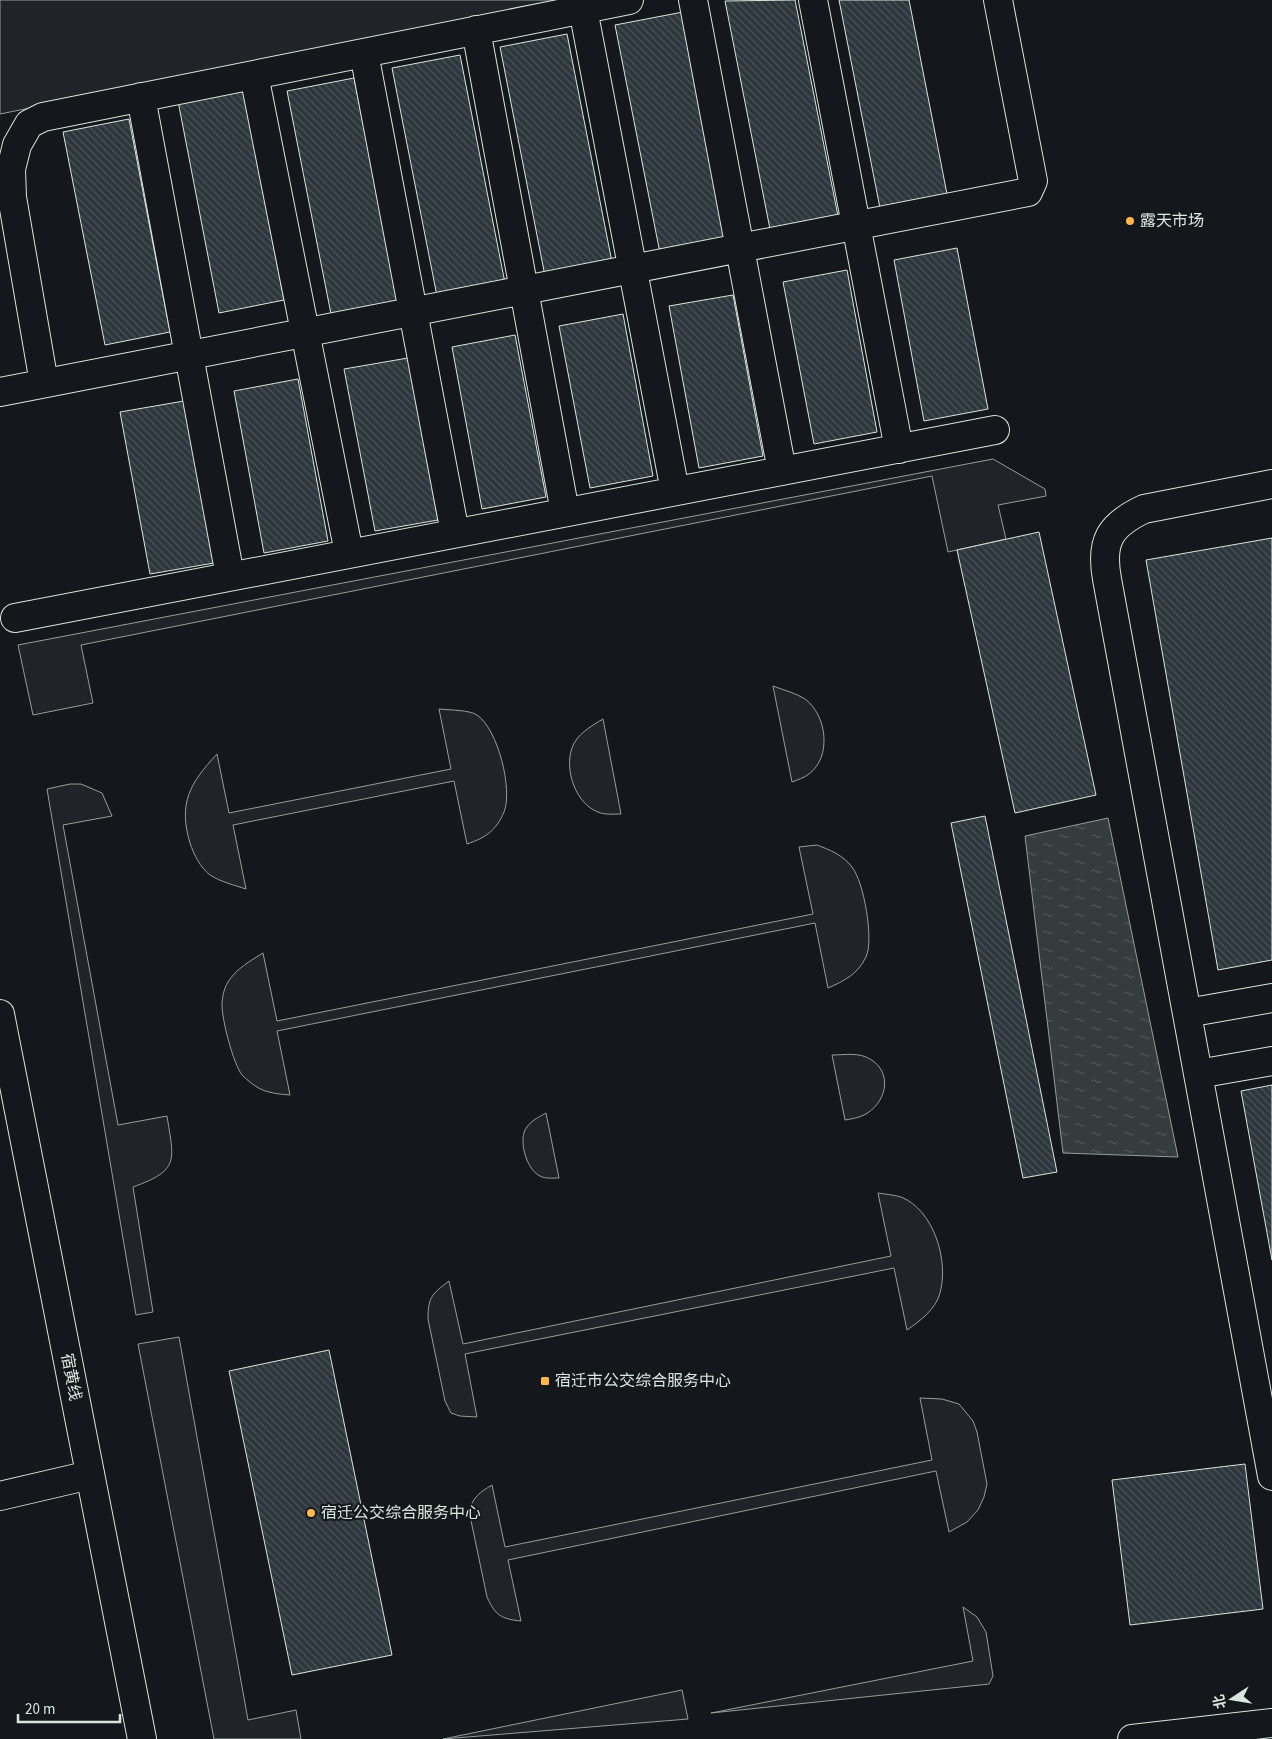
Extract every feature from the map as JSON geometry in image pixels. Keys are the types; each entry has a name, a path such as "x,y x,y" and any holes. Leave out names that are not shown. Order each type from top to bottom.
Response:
{"main road":[{"path":"44,383 8,225 12,197 12,169 17,145 29,124 43,117 629,0"},
{"path":"693,0 782,471"},
{"path":"813,0 899,448"},
{"path":"0,392 1028,192 1033,181 998,0"},
{"path":"583,9 675,491"},
{"path":"476,30 565,512"},
{"path":"364,53 455,533"},
{"path":"254,75 349,553"},
{"path":"141,97 230,576"},
{"path":"15,618 995,430"},
{"path":"1271,1470 1106,579 1104,554 1106,542 1118,526 1144,509 1272,484"},
{"path":"1187,1013 1272,998"},
{"name":"宿黄线","path":"0,1014 142,1739"},
{"path":"1198,1074 1272,1061"},
{"path":"0,1496 90,1475"},
{"path":"1132,1739 1272,1723"}],"shaded area":[{"path":"0,0 573,0 0,114"},
{"path":"993,459 1045,489 1046,496 998,505 1006,539 948,552 932,476 81,645 93,703 33,715 18,645"},
{"path":"773,686 805,699 818,715 822,725 824,747 816,767 801,779 792,782"},
{"path":"439,709 474,713 485,722 497,746 505,775 506,802 501,819 494,829 485,836 467,844 454,781 233,825 246,889 210,875 203,868 190,843 185,816 186,805 193,784 217,754 229,813 451,769"},
{"path":"603,719 621,814 603,814 590,808 578,794 571,776 570,757 574,743 584,731"},
{"path":"70,784 81,784 102,793 112,816 63,825 118,1125 167,1116 171,1144 172,1154 166,1169 148,1181 133,1187 153,1312 136,1315 47,789"},
{"path":"817,845 840,856 852,867 860,885 867,911 869,938 868,949 863,963 850,976 828,988 815,923 277,1031 290,1095 268,1092 257,1087 242,1075 235,1061 224,1021 222,1005 224,993 231,977 263,953 277,1021 813,914 799,847"},
{"path":"832,1055 861,1055 878,1065 882,1072 884,1088 878,1104 872,1110 857,1118 845,1120"},
{"path":"546,1113 559,1178 544,1178 535,1173 525,1156 523,1135 525,1130 531,1122"},
{"path":"878,1193 901,1197 913,1204 930,1225 940,1252 942,1280 938,1299 927,1314 907,1330 894,1268 465,1354 477,1417 460,1416 451,1413 445,1401 428,1312 432,1297 449,1281 463,1344 891,1256"},
{"path":"179,1337 248,1720 296,1710 301,1739 214,1739 138,1344"},
{"path":"920,1398 942,1399 959,1404 973,1421 977,1432 987,1484 984,1497 978,1510 967,1522 949,1532 936,1471 508,1560 521,1621 499,1615 487,1597 469,1511 477,1495 492,1485 505,1547 932,1460"},
{"path":"963,1607 977,1617 986,1632 993,1676 989,1684 711,1713 973,1661"},
{"path":"682,1690 688,1719 443,1739"}],"water":[{"path":"1108,818 1178,1157 1063,1153 1025,836"}],"building":[{"path":"795,0 838,216 770,229 725,1"},
{"path":"839,0 909,0 947,194 880,208"},
{"path":"683,12 728,240 660,253 615,25"},
{"path":"567,34 612,262 545,276 500,47"},
{"path":"460,55 505,283 437,296 392,68"},
{"path":"354,78 399,306 332,319 287,91"},
{"path":"243,88 284,300 219,313 178,101"},
{"path":"129,119 170,332 105,345 63,132"},
{"path":"957,248 988,409 924,421 894,260"},
{"path":"847,270 877,432 814,444 783,282"},
{"path":"733,295 763,456 699,468 669,306"},
{"path":"623,314 653,476 590,488 559,326"},
{"path":"515,335 546,497 482,509 452,347"},
{"path":"408,358 438,520 375,531 344,369"},
{"path":"298,379 328,541 264,553 234,391"},
{"path":"184,401 214,563 150,574 120,412"},
{"path":"1039,532 1096,795 1015,813 957,550"},
{"path":"1272,538 1272,960 1218,970 1146,560"},
{"path":"985,816 1057,1172 1023,1178 951,823"},
{"path":"1272,1085 1272,1260 1241,1091"},
{"name":"宿迁公交综合服务中心","path":"329,1350 392,1655 292,1675 229,1371"},
{"path":"1245,1464 1263,1609 1130,1625 1112,1480"}],"place":[{"name":"露天市场","path":"1130,221"},
{"name":"宿迁市公交综合服务中心","path":"545,1381"},
{"name":"宿迁公交综合服务中心","path":"311,1513"}]}
